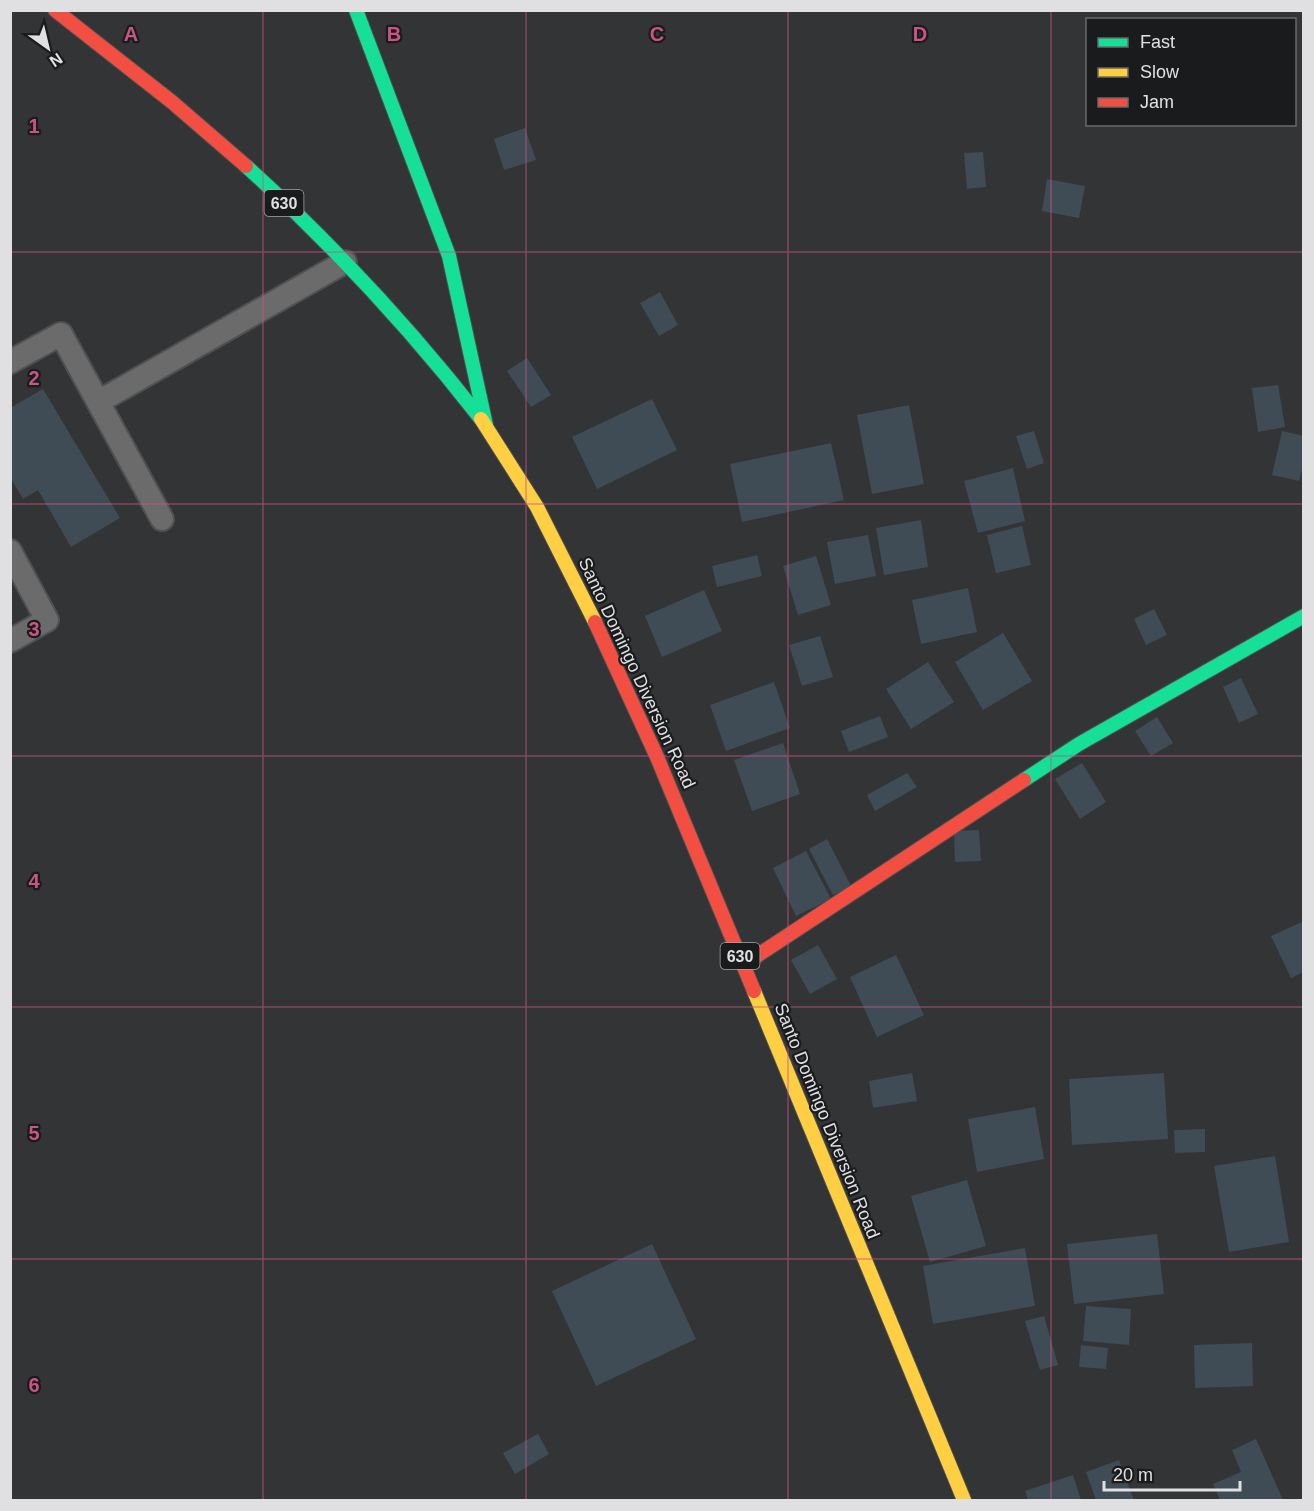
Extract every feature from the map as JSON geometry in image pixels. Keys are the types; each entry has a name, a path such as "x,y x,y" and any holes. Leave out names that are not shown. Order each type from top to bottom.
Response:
{"main road":[{"name":"Santo Domingo Diversion Road","path":"55,10 172,101 251,171 345,262 404,322 486,425 529,492 613,657 677,801 964,1500"},
{"path":"356,10 448,256 486,425"},
{"path":"743,965 1080,744 1304,616"}],"lane":[{"path":"98,402 345,262"},
{"path":"10,362 61,334 162,519"},
{"path":"10,551 47,620 10,640"}],"building":[{"path":"525,128 536,160 504,170 494,139"},
{"path":"983,152 986,187 967,189 964,153"},
{"path":"1047,179 1085,186 1079,218 1042,211"},
{"path":"660,292 678,325 659,336 640,303"},
{"path":"527,358 551,395 531,407 507,371"},
{"path":"1278,385 1285,427 1258,432 1252,388"},
{"path":"43,389 120,518 71,547 38,490 23,499 10,477 10,408"},
{"path":"652,399 677,450 597,489 572,437"},
{"path":"909,405 924,484 872,494 857,415"},
{"path":"1034,431 1044,463 1027,469 1016,436"},
{"path":"1282,431 1304,436 1304,462 1299,481 1272,475"},
{"path":"831,443 844,500 742,522 730,464"},
{"path":"1013,468 1025,521 978,533 964,481"},
{"path":"921,520 928,567 884,575 876,528"},
{"path":"1022,526 1031,565 996,573 987,535"},
{"path":"868,535 876,576 835,584 827,542"},
{"path":"757,555 762,576 717,587 712,566"},
{"path":"816,556 831,605 798,615 783,566"},
{"path":"968,588 977,632 921,644 912,600"},
{"path":"704,590 722,631 662,657 645,616"},
{"path":"1154,609 1167,635 1146,645 1134,619"},
{"path":"1003,633 1032,681 983,710 955,662"},
{"path":"820,636 833,677 802,686 789,645"},
{"path":"928,662 954,702 911,729 886,689"},
{"path":"1241,678 1258,714 1239,723 1223,687"},
{"path":"774,682 790,728 726,751 710,705"},
{"path":"880,716 888,737 849,752 841,731"},
{"path":"1157,717 1173,743 1151,756 1135,731"},
{"path":"783,743 800,794 752,811 734,760"},
{"path":"1082,763 1106,802 1080,819 1055,779"},
{"path":"907,773 917,787 875,811 867,795"},
{"path":"979,830 981,861 955,862 954,831"},
{"path":"827,839 851,886 833,895 809,849"},
{"path":"806,851 831,899 796,916 773,868"},
{"path":"1304,921 1304,972 1291,978 1271,936"},
{"path":"818,945 837,979 810,994 791,960"},
{"path":"896,955 924,1015 877,1037 850,977"},
{"path":"912,1073 917,1101 873,1108 869,1081"},
{"path":"1164,1073 1168,1139 1072,1145 1069,1079"},
{"path":"1035,1107 1044,1159 977,1172 968,1119"},
{"path":"1205,1129 1205,1152 1175,1153 1174,1130"},
{"path":"1275,1156 1289,1242 1229,1252 1214,1166"},
{"path":"967,1180 986,1246 930,1262 911,1196"},
{"path":"1157,1234 1164,1294 1074,1304 1067,1244"},
{"path":"652,1244 696,1339 596,1386 552,1291"},
{"path":"1025,1248 1035,1306 933,1324 923,1266"},
{"path":"1086,1306 1131,1309 1129,1345 1083,1341"},
{"path":"1044,1316 1058,1365 1040,1370 1025,1321"},
{"path":"1252,1343 1253,1386 1195,1388 1194,1345"},
{"path":"1081,1345 1108,1348 1106,1369 1079,1367"},
{"path":"538,1434 549,1454 515,1474 503,1453"},
{"path":"1256,1439 1283,1500 1220,1500 1213,1484 1241,1472 1232,1450"},
{"path":"1119,1460 1134,1500 1096,1500 1086,1472"},
{"path":"1073,1475 1081,1500 1028,1500 1025,1491"}],"traffic: fast":[{"path":"356,10 449,256 486,425"},
{"path":"246,166 369,288 481,419"},
{"path":"1024,780 1079,744 1304,616"}],"traffic: slow":[{"path":"481,419 537,507 595,622"},
{"path":"754,991 964,1500"}],"traffic: jam":[{"path":"55,10 172,102 246,166"},
{"path":"595,622 657,757 754,991"},
{"path":"743,965 1024,780"}]}
